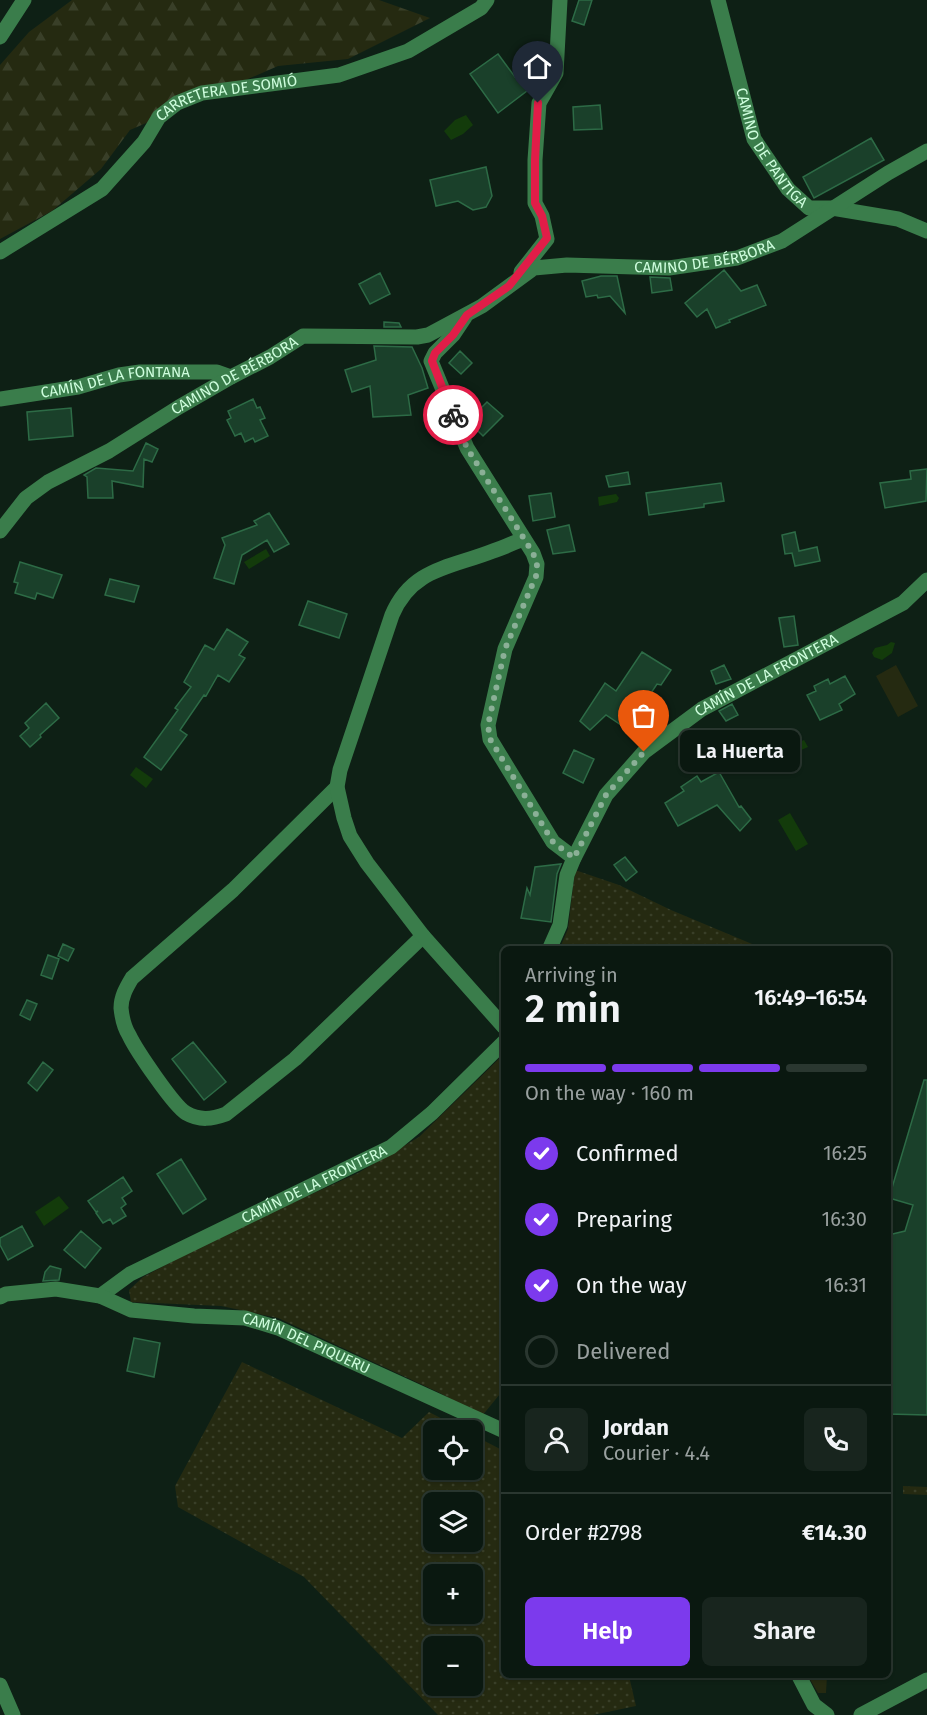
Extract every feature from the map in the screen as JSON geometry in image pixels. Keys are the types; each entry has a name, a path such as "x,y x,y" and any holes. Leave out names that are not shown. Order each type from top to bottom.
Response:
{"street":[{"path":"0,37 24,0"},
{"name":"CARRETERA DE SOMIÓ","path":"0,252 102,189 144,142 159,117 177,103 202,93 339,75 408,51 481,8 488,0"},
{"path":"509,286 547,238 542,216 535,203 538,103 556,73 560,0"},
{"name":"CAMINO DE PANTIGA","path":"718,0 754,140 788,189 809,208 832,208 898,219 927,231"},
{"name":"CAMINO DE BÉRBORA","path":"0,531 26,498 48,482 109,451 303,336 417,337 428,335 467,315 534,268 567,265 669,268 737,258 782,241 888,173 927,151"},
{"path":"467,315 453,335 435,353 432,361 467,448 533,553 537,564 536,576 505,649 488,725 490,739 553,842 574,858"},
{"name":"CAMÍN DE LA FONTANA","path":"0,399 78,387 119,375 140,372 218,372 231,377"},
{"path":"501,1024 423,936 367,863 350,836 337,787 348,744 392,615 403,594 412,584 439,568 493,551 522,538"},
{"name":"CAMÍN DE LA FRONTERA","path":"551,946 560,925 567,875 574,858 606,795 644,752 702,709 903,603 927,580"},
{"path":"337,787 233,890 132,978 124,992 121,1006 123,1021 129,1035 179,1107 194,1117 213,1119 226,1114 295,1059 423,936"},
{"name":"CAMÍN DE LA FRONTERA","path":"100,1296 130,1274 391,1148 432,1113 501,1045"},
{"name":"CAMÍN DEL PIQUERU","path":"0,1297 6,1294 56,1289 100,1296 130,1310 245,1318 278,1328 501,1430"},
{"path":"800,1678 814,1705 827,1715"},
{"path":"861,1715 927,1680"},
{"path":"0,1685 16,1713"}],"green space":[{"path":"72,0 379,0 430,18 348,59 278,66 130,130 101,169 52,211 0,239 0,65 29,32"},
{"path":"896,665 918,706 898,717 876,676"},
{"path":"575,870 619,885 671,910 757,946 561,946 568,929"},
{"path":"501,1057 501,1393 482,1416 438,1392 278,1318 221,1306 131,1302 129,1290 143,1277 218,1237 358,1173 419,1137"},
{"path":"242,1362 402,1438 429,1412 445,1420 423,1420 423,1480 483,1480 483,1440 501,1449 501,1678 629,1678 636,1706 593,1715 438,1715 304,1577 178,1507 175,1486"},
{"path":"903,1486 927,1487 927,1495 903,1494"},
{"path":"809,1678 827,1678 826,1693 818,1693"}],"shaded area":[{"path":"466,115 473,125 463,134 451,140 444,131 455,120"},
{"path":"616,494 619,498 617,502 599,506 598,497"},
{"path":"266,549 270,556 249,569 244,562"},
{"path":"891,642 895,643 892,653 882,660 874,657 872,653 875,648"},
{"path":"804,740 808,747 790,755 786,747"},
{"path":"136,767 153,779 146,788 130,775"},
{"path":"790,813 808,844 796,851 778,820"},
{"path":"59,1196 69,1208 44,1226 35,1212"}],"building":[{"path":"579,0 592,0 584,25 572,21"},
{"path":"498,54 515,77 530,66 540,81 498,113 470,74"},
{"path":"600,105 602,129 574,130 573,107"},
{"path":"871,138 884,160 814,198 803,177"},
{"path":"486,167 492,196 486,207 473,210 458,201 436,206 430,180"},
{"path":"724,270 741,291 757,285 766,305 729,320 730,322 716,328 707,309 697,317 685,303"},
{"path":"380,273 390,294 370,304 359,284"},
{"path":"601,276 617,276 625,313 610,296 586,297 582,281"},
{"path":"650,277 670,278 672,290 652,293"},
{"path":"384,322 399,323 401,327 384,327"},
{"path":"374,346 412,347 428,388 408,395 411,415 373,417 370,386 352,392 345,370 376,360"},
{"path":"460,351 472,363 461,374 449,363"},
{"path":"253,399 265,418 260,420 268,436 255,442 253,438 245,442 241,433 235,436 227,420 231,418 228,411"},
{"path":"487,402 503,416 483,436 468,421"},
{"path":"71,408 73,436 29,440 27,412"},
{"path":"146,443 158,449 152,462 144,459 143,487 112,481 113,498 88,498 87,477 84,475 96,468 133,471"},
{"path":"927,469 926,501 885,508 880,483 911,479 910,471"},
{"path":"628,472 630,484 609,487 606,476"},
{"path":"721,483 724,501 704,504 704,507 649,515 646,493"},
{"path":"551,493 555,517 533,521 529,496"},
{"path":"269,513 289,544 274,552 267,540 242,555 234,584 214,578 225,545 222,538 257,525 254,521"},
{"path":"569,525 575,551 553,554 547,530"},
{"path":"795,532 799,551 817,547 820,561 795,566 792,553 785,554 782,535"},
{"path":"20,562 62,575 53,598 37,593 35,599 15,593 18,583 14,582"},
{"path":"110,579 139,586 134,602 105,595"},
{"path":"308,601 347,614 339,638 299,625"},
{"path":"794,616 798,645 784,647 779,618"},
{"path":"227,629 248,642 239,655 245,658 229,682 218,675 206,696 204,695 180,730 187,735 161,770 144,757 178,710 175,708 191,687 184,682 205,645 214,650"},
{"path":"642,652 671,670 661,685 657,684 627,729 606,715 590,730 580,721 605,683 616,691"},
{"path":"724,665 731,679 716,684 711,671"},
{"path":"845,676 855,694 839,704 842,710 820,720 807,695 816,691 814,686 828,679 830,684"},
{"path":"46,703 59,718 30,747 20,736 29,728 25,723"},
{"path":"732,704 738,715 726,721 719,711"},
{"path":"574,750 594,759 583,783 563,773"},
{"path":"719,772 739,807 741,806 751,819 740,831 717,805 678,826 665,803 684,791 681,787 697,776 701,782"},
{"path":"625,857 637,872 626,881 614,865"},
{"path":"561,864 557,874 551,922 521,918 527,888 530,895 535,867"},
{"path":"63,944 74,949 68,961 58,956"},
{"path":"48,955 59,959 52,979 41,975"},
{"path":"27,1000 37,1004 30,1020 20,1015"},
{"path":"193,1042 226,1082 204,1100 172,1059"},
{"path":"43,1062 53,1070 37,1091 28,1083"},
{"path":"924,1080 927,1080 927,1415 891,1414 891,1234 905,1231 913,1205 891,1199 891,1191"},
{"path":"181,1159 206,1199 183,1214 157,1174"},
{"path":"123,1177 132,1191 122,1198 126,1204 121,1208 126,1216 113,1224 110,1219 103,1223 96,1213 98,1211 96,1212 88,1201"},
{"path":"22,1226 33,1246 8,1260 0,1245 0,1238"},
{"path":"81,1231 101,1248 85,1268 64,1250"},
{"path":"50,1266 61,1269 59,1280 43,1281 45,1272"},
{"path":"134,1338 160,1343 154,1377 127,1371"}],"way so far":[{"path":"453,415 467,448 533,553 537,564 536,576 505,649 488,725 490,739 553,842 574,858 606,795 644,752"}],"place":[{"name":"La Huerta","path":"644,752"}],"route":[{"path":"453,415 432,361 435,353 453,335 467,315 509,286 547,238 542,216 535,203 538,103"}]}
